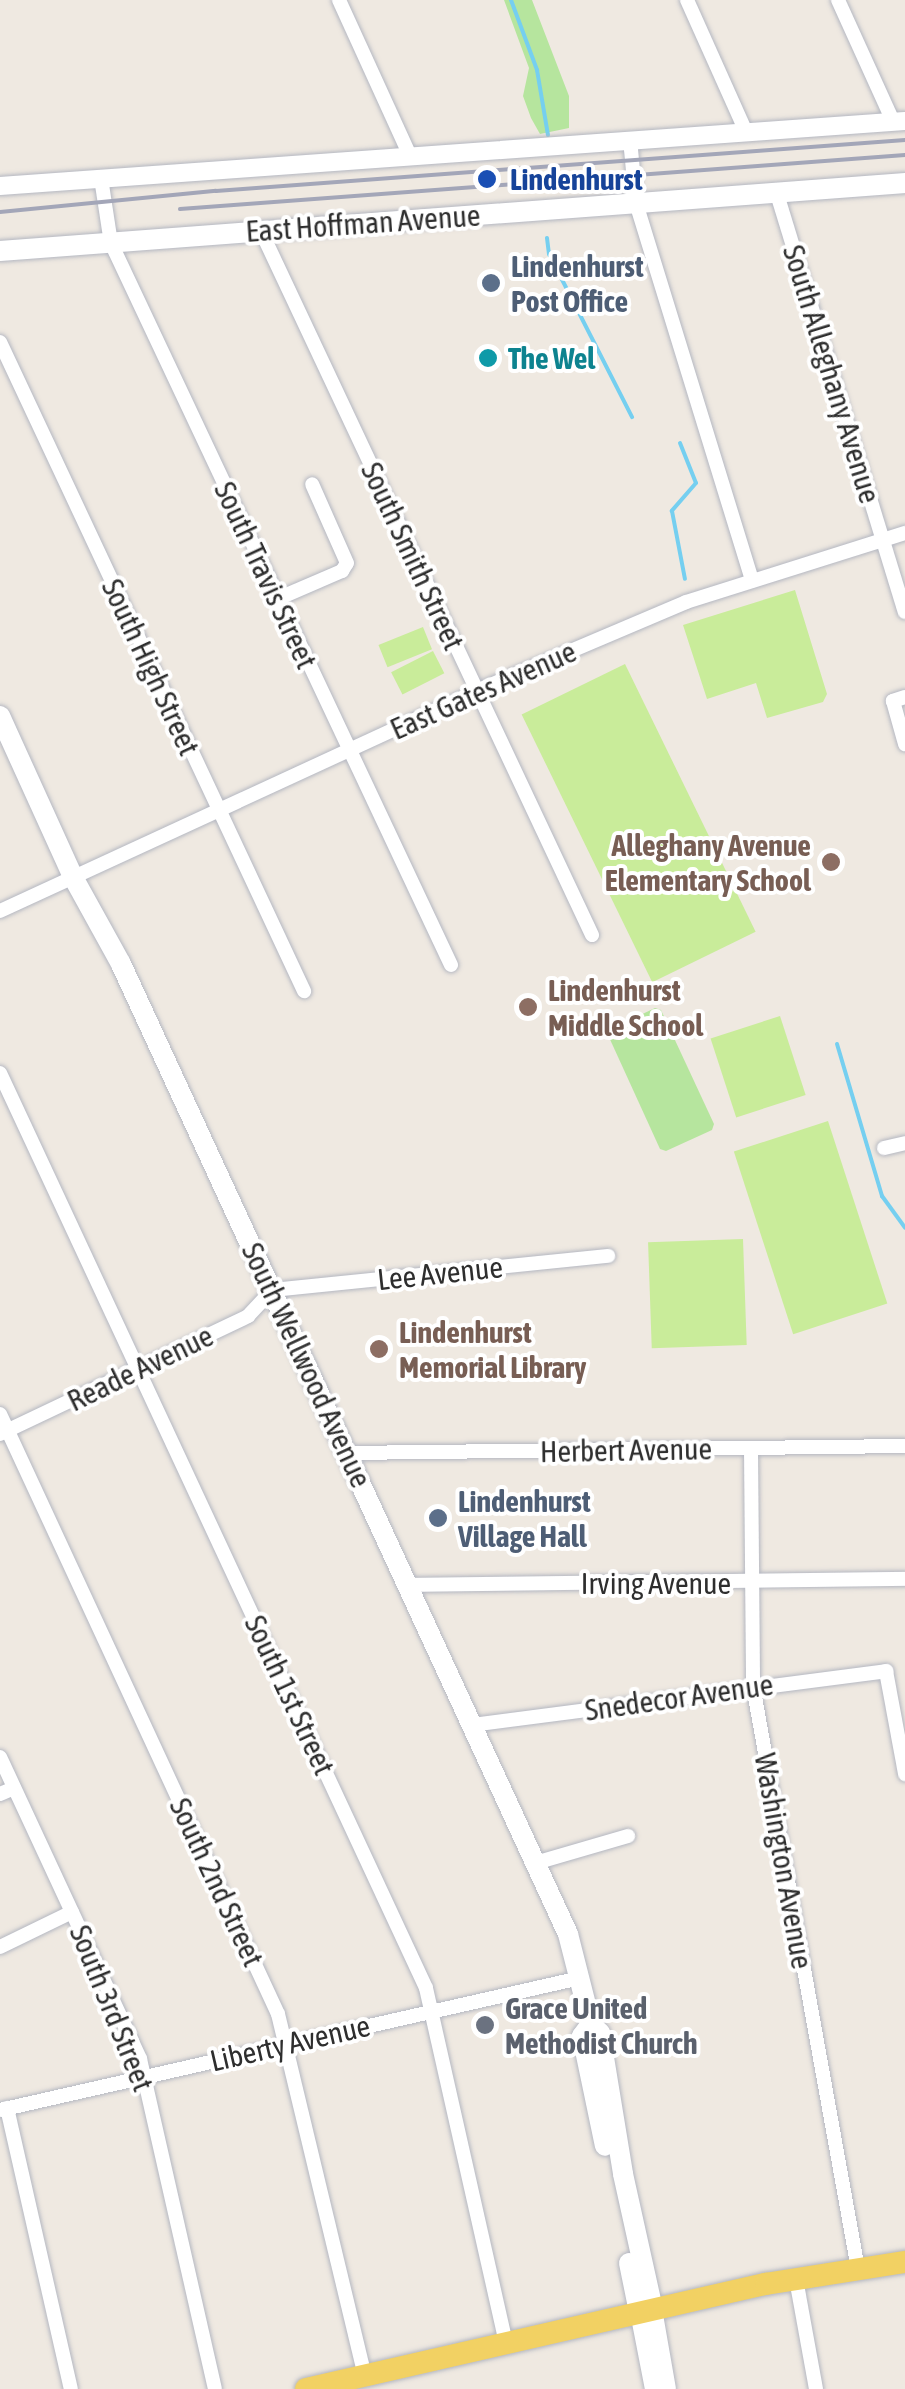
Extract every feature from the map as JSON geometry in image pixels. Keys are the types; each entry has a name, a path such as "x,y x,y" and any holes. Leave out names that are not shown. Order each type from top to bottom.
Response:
{"main road":[{"name":"East Hoffman Avenue","path":"0,251 905,182"},
{"name":"South Wellwood Avenue","path":"0,716 73,876 121,964 568,1934 591,2024 600,2033 646,2310"},
{"path":"306,2389 646,2310 796,2279 905,2262"}],"street":[{"path":"338,0 410,156"},
{"path":"687,0 746,132"},
{"path":"838,0 899,121"},
{"name":"East Hoffman Avenue","path":"0,186 899,121"},
{"path":"630,139 636,203 752,581"},
{"name":"South Travis Street","path":"101,178 111,243 450,965"},
{"name":"South Alleghany Avenue","path":"777,194 905,612"},
{"name":"South Smith Street","path":"261,231 592,935"},
{"name":"South High Street","path":"0,342 304,991"},
{"path":"277,599 345,568 346,560 312,484"},
{"name":"East Gates Avenue","path":"0,912 476,692 686,602 905,534"},
{"path":"905,697 892,701 905,744"},
{"name":"South 1st Street","path":"0,1073 426,1988 506,2342"},
{"path":"884,1148 905,1143"},
{"name":"Lee Avenue","path":"272,1290 608,1256"},
{"name":"Reade Avenue","path":"4,1432 248,1316 272,1290"},
{"name":"South 2nd Street","path":"0,1414 4,1432 288,2044 365,2375"},
{"name":"Herbert Avenue","path":"348,1453 905,1446"},
{"name":"Washington Avenue","path":"751,1449 753,1686 858,2269"},
{"name":"Irving Avenue","path":"408,1585 905,1579"},
{"name":"Snedecor Avenue","path":"472,1726 886,1671 905,1774"},
{"name":"South 3rd Street","path":"0,1757 7,1791 72,1912 145,2076 215,2389"},
{"path":"536,1863 628,1836"},
{"path":"0,1947 72,1912"},
{"name":"Liberty Avenue","path":"4,2109 580,1978"},
{"path":"4,2109 71,2389"},
{"path":"796,2279 816,2389"},
{"name":"South Wellwood Avenue","path":"646,2310 654,2389"},
{"name":"South Wellwood Avenue","path":"646,2310 667,2389"}],"green space":[{"path":"504,0 532,0 569,96 569,128 540,134 531,118 523,96 529,68"},
{"path":"795,590 827,694 823,702 767,718 756,683 707,699 683,625"},
{"path":"423,627 432,649 387,667 378,645"},
{"path":"433,651 444,673 402,695 391,672"},
{"path":"625,664 756,932 652,982 522,714"},
{"path":"655,1008 661,1010 714,1124 712,1130 666,1151 660,1149 608,1035 609,1030"},
{"path":"780,1016 806,1095 736,1117 711,1039"},
{"path":"828,1121 887,1304 793,1334 734,1152"},
{"path":"743,1239 747,1345 652,1348 648,1242"}],"waterway":[{"path":"511,0 537,70 548,135"},
{"path":"547,238 549,254 632,417"},
{"path":"680,443 696,483 672,511 685,579"},
{"path":"837,1044 882,1196 905,1228"}],"railway":[{"path":"0,212 216,191 905,140"},
{"path":"180,209 905,155"}],"place":[{"name":"Lindenhurst","path":"487,179"},
{"name":"Lindenhurst Post Office","path":"491,283"},
{"name":"The Wel","path":"488,358"},
{"name":"Alleghany Avenue Elementary School","path":"831,862"},
{"name":"Lindenhurst Middle School","path":"528,1007"},
{"name":"Lindenhurst Memorial Library","path":"379,1349"},
{"name":"Lindenhurst Village Hall","path":"438,1518"},
{"name":"Grace United Methodist Church","path":"485,2025"}]}
